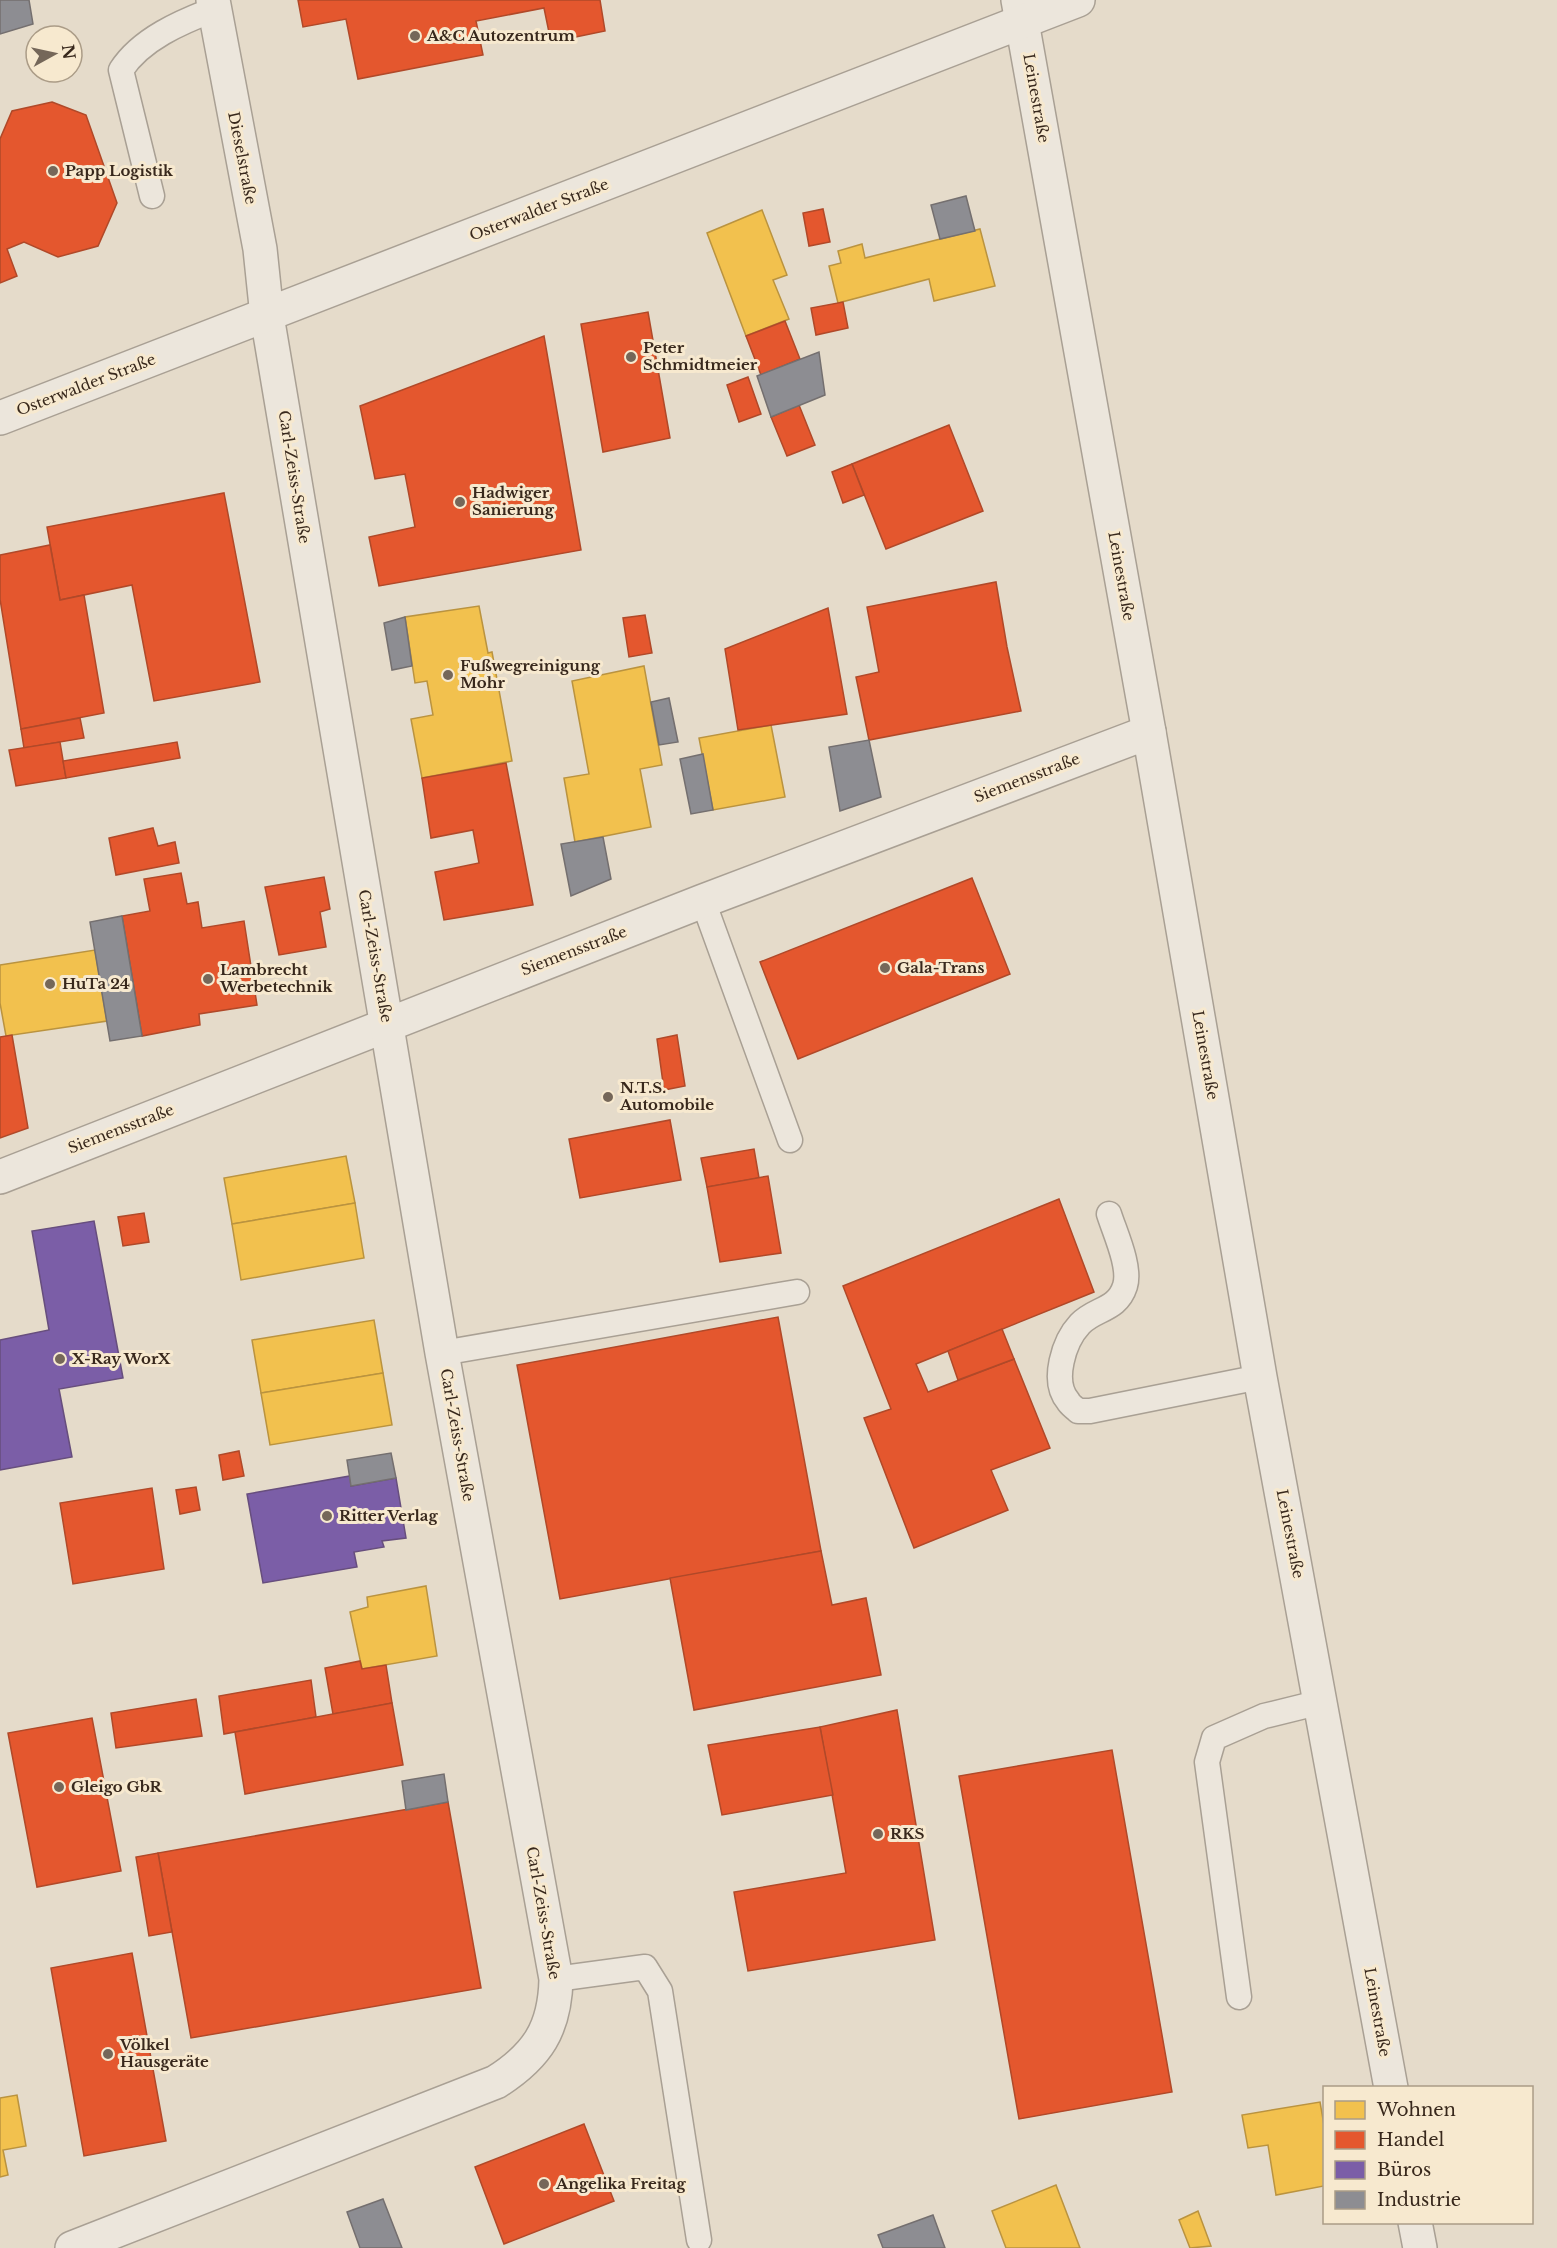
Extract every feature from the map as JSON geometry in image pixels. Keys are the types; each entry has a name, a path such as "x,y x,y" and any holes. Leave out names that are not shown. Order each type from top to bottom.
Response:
{"street":[{"name":"Osterwalder Straße","path":"0,418 267,316 1020,11 1078,0"},
{"name":"Dieselstraße","path":"214,4 260,249 267,316"},
{"name":"Leinestraße","path":"1020,11 1149,732 1260,1377 1391,2086"},
{"name":"Carl-Zeiss-Straße","path":"72,2248 496,2082 514,2071 531,2055 542,2040 556,2001 556,1979 442,1353 267,316"},
{"name":"Siemensstraße","path":"0,1177 703,901 1149,732"},
{"path":"1416,2224 1420,2248"}],"lane":[{"path":"152,196 121,70 130,56 214,4"},
{"path":"703,901 790,1140"},
{"path":"1109,1214 1124,1259 1126,1285 1118,1302 1081,1323 1066,1344 1061,1384 1066,1400 1078,1411 1090,1411 1260,1377"},
{"path":"442,1353 797,1292"},
{"path":"1239,1997 1207,1762 1214,1738 1264,1716 1321,1702"},
{"path":"556,1979 645,1967 660,1991 699,2240"}],"building: Wohnen":[{"path":"762,210 787,275 773,280 789,319 746,336 707,233"},
{"path":"980,229 995,286 934,301 929,279 838,303 829,266 841,263 838,251 862,244 865,258"},
{"path":"479,606 488,653 492,652 512,761 422,778 411,719 433,715 427,681 415,683 405,617"},
{"path":"644,666 662,765 640,769 651,827 575,842 564,778 589,774 572,681"},
{"path":"771,725 785,797 713,810 699,738"},
{"name":"HuTa 24","path":"95,950 107,1021 6,1036 0,1003 0,965"},
{"path":"346,1156 355,1203 232,1224 224,1178"},
{"path":"355,1203 364,1258 241,1280 232,1224"},
{"path":"374,1320 383,1373 261,1393 252,1340"},
{"path":"383,1373 392,1425 270,1445 261,1393"},
{"path":"426,1586 437,1656 362,1669 350,1612 368,1607 367,1597"},
{"path":"17,2095 26,2146 3,2150 8,2175 0,2177 0,2098"},
{"path":"1320,2102 1323,2119 1323,2186 1276,2195 1268,2145 1248,2148 1242,2115"},
{"path":"1056,2185 1080,2248 1006,2248 992,2211"},
{"path":"1198,2211 1211,2246 1190,2248 1179,2220"}],"building: Handel":[{"name":"A&C Autozentrum","path":"298,0 600,0 605,31 551,42 544,8 476,21 483,55 358,79 346,19 303,27"},
{"name":"Papp Logistik","path":"52,102 86,115 117,203 98,246 58,257 24,242 7,249 17,276 0,283 0,139 12,111"},
{"path":"823,209 830,242 809,246 803,213"},
{"path":"843,302 848,328 816,335 811,308"},
{"path":"648,312 670,438 603,452 581,324"},
{"path":"785,321 800,359 761,375 746,336"},
{"path":"544,336 581,550 379,586 369,537 415,527 405,474 375,479 360,406"},
{"path":"748,377 761,414 739,422 727,385"},
{"path":"799,405 815,445 787,456 771,417"},
{"path":"949,425 983,511 886,549 852,464"},
{"path":"852,464 864,495 843,503 832,472"},
{"path":"224,493 260,682 154,701 132,585 60,600 47,527"},
{"path":"50,545 60,600 84,595 104,713 21,729 0,599 0,555"},
{"path":"996,582 1021,711 869,740 856,677 879,672 867,607"},
{"path":"828,608 847,714 738,730 725,649"},
{"path":"645,615 652,653 629,657 623,618"},
{"path":"80,718 84,738 24,748 21,729"},
{"path":"60,742 66,778 16,786 9,750"},
{"path":"177,742 180,758 66,778 63,761"},
{"path":"506,763 533,905 444,920 435,872 479,863 473,830 431,838 422,778"},
{"path":"153,828 158,846 175,842 179,863 116,875 109,838"},
{"path":"181,873 187,904 198,902 202,928 244,921 257,1005 199,1014 200,1025 142,1036 122,916 150,911 144,879"},
{"path":"324,877 330,909 320,912 326,947 279,955 265,887"},
{"name":"Gala-Trans","path":"972,878 1010,974 798,1059 760,962"},
{"path":"12,1035 28,1128 0,1138 0,1037"},
{"path":"677,1035 685,1086 664,1090 657,1039"},
{"path":"670,1120 681,1180 580,1198 569,1139"},
{"path":"754,1149 759,1178 707,1187 701,1158"},
{"path":"768,1176 781,1253 720,1262 707,1187"},
{"path":"1059,1199 1094,1292 916,1364 928,1392 1014,1359 1050,1448 991,1470 1008,1510 914,1548 864,1418 891,1409 843,1286"},
{"path":"144,1213 149,1242 123,1246 118,1217"},
{"path":"778,1317 821,1551 560,1599 517,1365"},
{"path":"1002,1329 1014,1359 958,1380 948,1351"},
{"path":"239,1451 244,1476 223,1480 219,1455"},
{"path":"196,1487 200,1510 180,1514 176,1490"},
{"path":"152,1488 164,1569 73,1584 60,1503"},
{"path":"821,1551 832,1605 866,1598 881,1675 694,1710 670,1578"},
{"path":"360,1661 362,1669 386,1665 392,1703 333,1714 325,1668"},
{"path":"311,1680 316,1717 224,1734 219,1696"},
{"path":"196,1699 202,1736 116,1748 111,1713"},
{"path":"392,1703 403,1765 245,1794 235,1732"},
{"name":"RKS","path":"897,1710 935,1940 748,1971 734,1892 846,1873 820,1727"},
{"path":"92,1718 121,1871 37,1887 8,1733"},
{"path":"820,1727 833,1795 722,1815 708,1745"},
{"path":"1112,1750 1172,2092 1019,2119 959,1776"},
{"path":"448,1802 481,1988 191,2038 158,1853"},
{"path":"158,1853 172,1932 149,1936 136,1857"},
{"name":"Völkel Hausgeräte","path":"132,1953 166,2141 84,2156 51,1968"},
{"name":"Angelika Freitag","path":"584,2124 614,2201 504,2244 475,2167"}],"building: Büros":[{"name":"X-Ray WorX","path":"94,1221 123,1378 59,1389 72,1457 0,1470 0,1340 49,1330 32,1231"},
{"name":"Ritter Verlag","path":"350,1476 351,1486 396,1478 406,1538 382,1541 384,1547 354,1552 357,1567 263,1583 247,1494"}],"building: Industrie":[{"path":"0,0 29,0 33,24 24,24 24,27 0,34"},
{"path":"966,196 975,231 940,239 931,205"},
{"path":"819,352 825,395 771,417 757,376"},
{"path":"405,617 412,666 392,670 384,623"},
{"path":"669,698 678,742 659,745 651,702"},
{"path":"869,740 881,797 840,811 829,747"},
{"path":"703,754 713,810 691,814 680,759"},
{"path":"603,837 611,879 571,896 561,844"},
{"path":"122,916 142,1036 110,1041 90,922"},
{"path":"391,1453 396,1478 351,1486 347,1460"},
{"path":"444,1774 448,1802 406,1810 402,1781"},
{"path":"383,2199 402,2248 360,2248 347,2212"},
{"path":"933,2215 945,2248 883,2248 878,2235"}],"place":[{"name":"A&C Autozentrum","path":"415,36"},
{"name":"Papp Logistik","path":"53,171"},
{"name":"Peter Schmidtmeier","path":"631,357"},
{"name":"Hadwiger Sanierung","path":"460,502"},
{"name":"Fußwegreinigung Mohr","path":"448,675"},
{"name":"Gala-Trans","path":"885,968"},
{"name":"Lambrecht Werbetechnik","path":"208,979"},
{"name":"HuTa 24","path":"50,984"},
{"name":"N.T.S. Automobile","path":"608,1097"},
{"name":"X-Ray WorX","path":"60,1359"},
{"name":"Ritter Verlag","path":"327,1516"},
{"name":"Gleigo GbR","path":"59,1787"},
{"name":"RKS","path":"878,1834"},
{"name":"Völkel Hausgeräte","path":"108,2054"},
{"name":"Angelika Freitag","path":"544,2184"}]}
